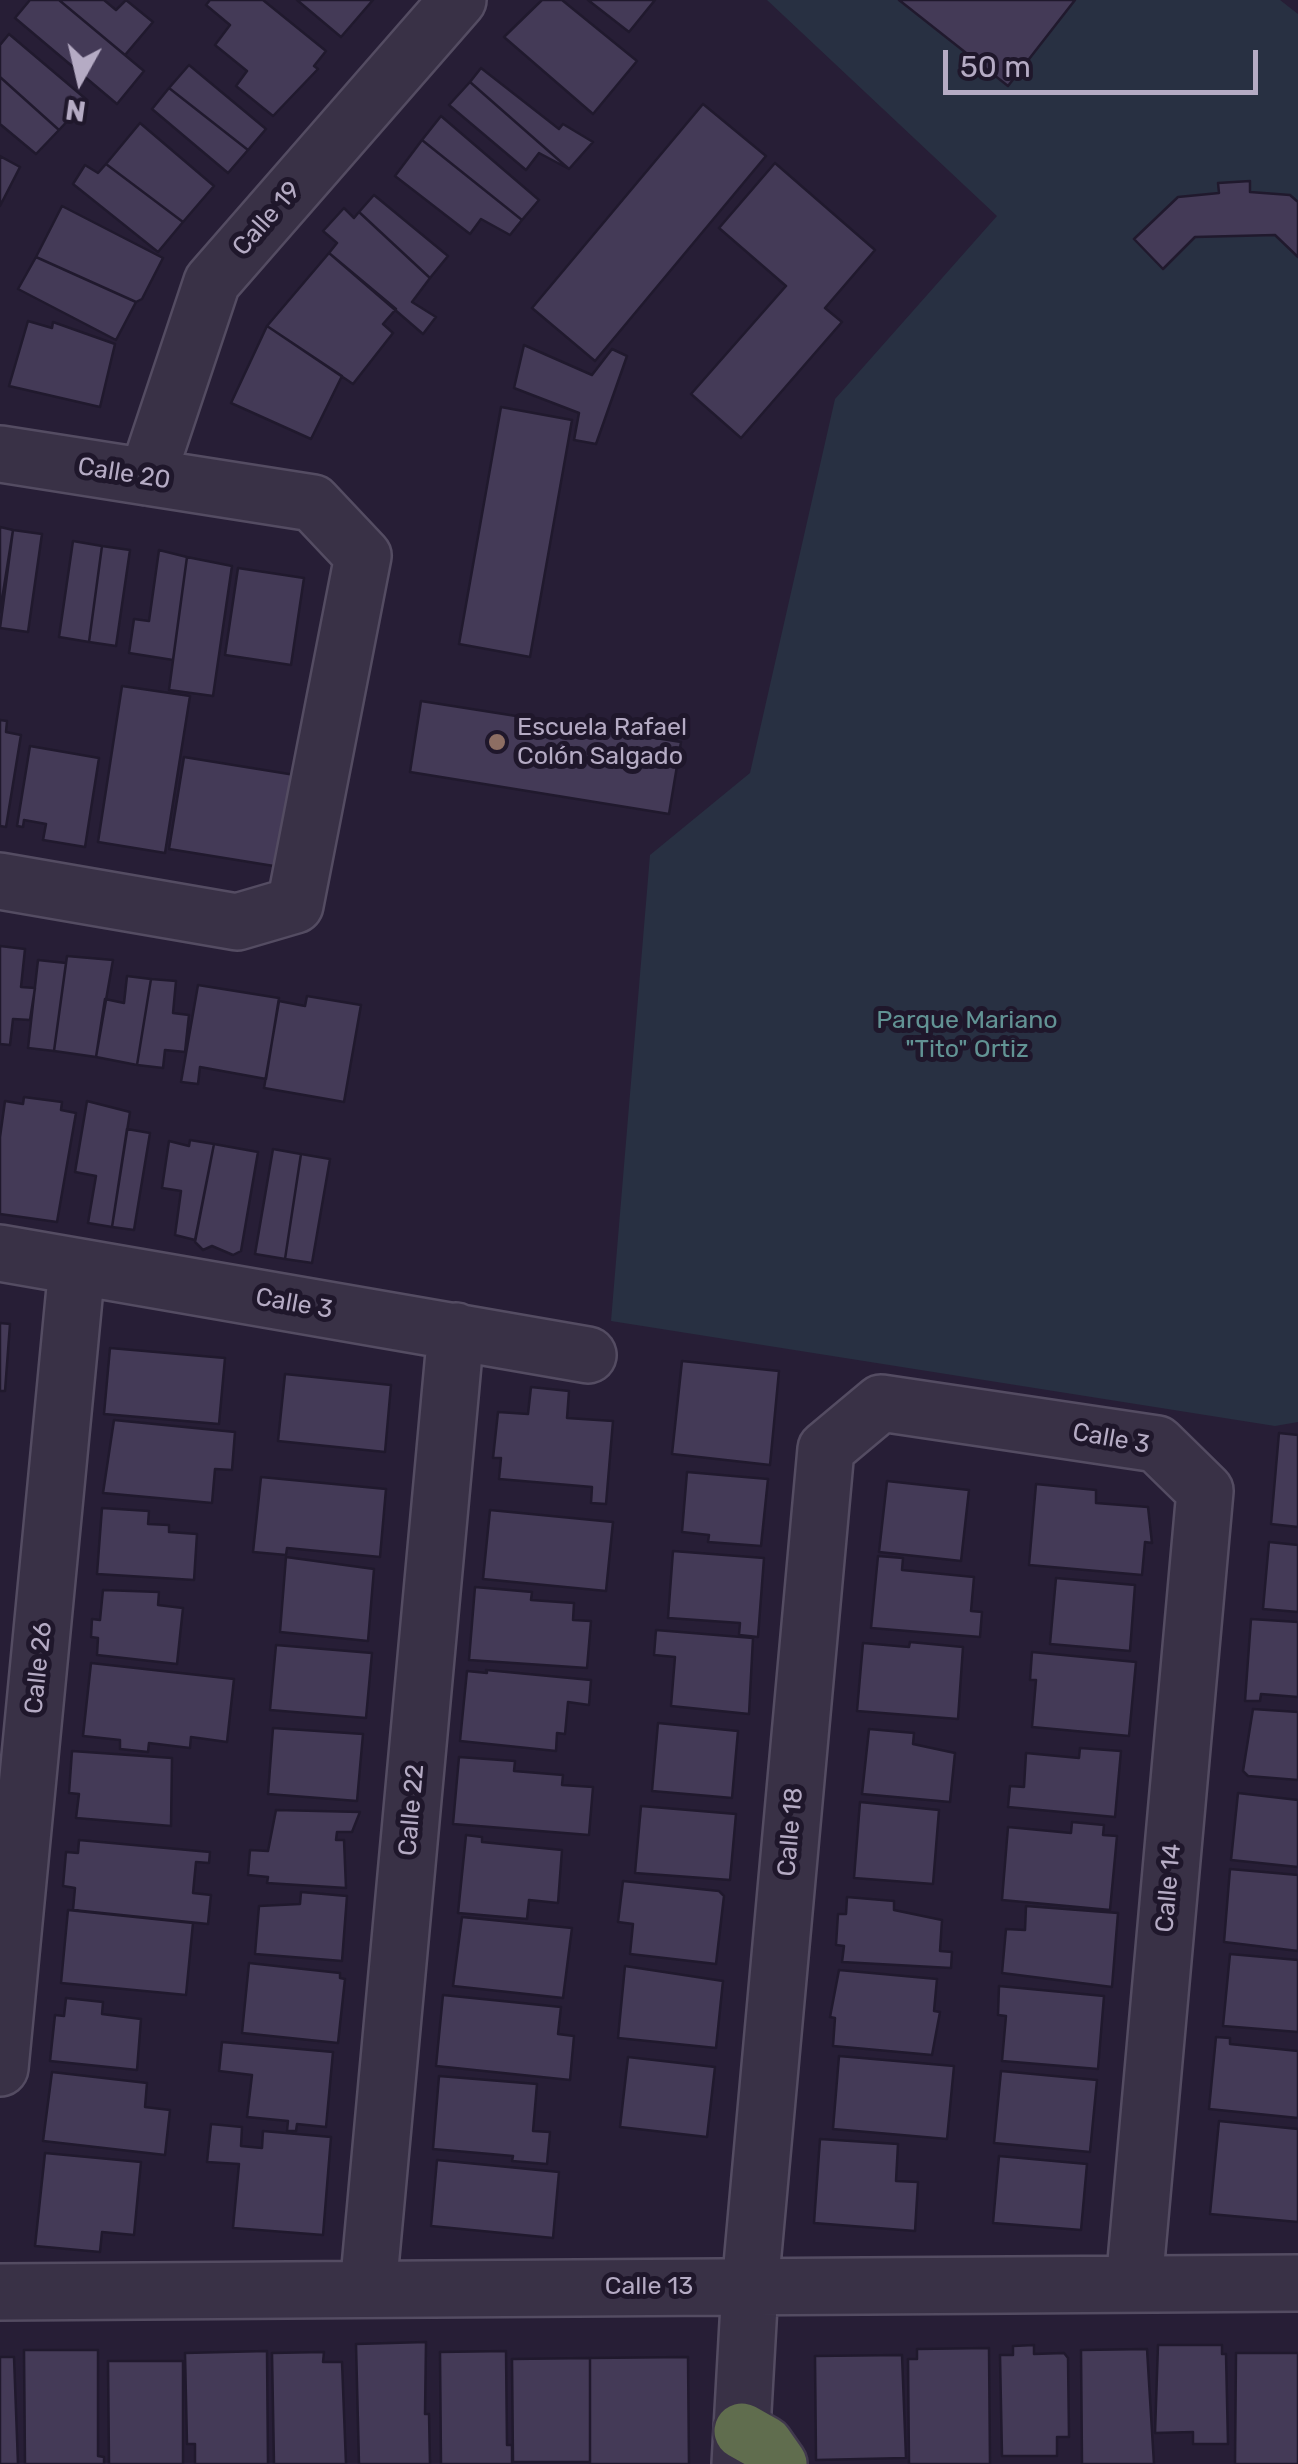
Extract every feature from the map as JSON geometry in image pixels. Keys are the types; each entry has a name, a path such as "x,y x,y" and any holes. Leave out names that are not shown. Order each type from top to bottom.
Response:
{"street":[{"name":"Calle 19","path":"147,478 212,282 458,0"},
{"name":"Calle 20","path":"0,454 313,503 362,556 295,905 237,922 0,881"},
{"name":"Calle 3","path":"0,1254 588,1355"},
{"name":"Calle 26","path":"0,2068 78,1267"},
{"name":"Calle 22","path":"368,2289 456,1331"},
{"name":"Calle 3","path":"881,1403 1157,1444 1205,1491"},
{"name":"Calle 18","path":"754,2453 750,2286 826,1449 881,1403"},
{"name":"Calle 14","path":"1134,2284 1205,1491"},
{"name":"Calle 13","path":"0,2292 1298,2283"}],"green space":[{"name":"Parque Mariano \"Tito\" Ortiz","path":"767,0 1280,0 1298,14 1298,1422 1275,1426 611,1321 650,855 750,773 835,399 997,216"}],"building":[{"path":"30,0 59,0 144,71 117,104 15,18"},
{"path":"59,0 104,0 116,10 126,0 153,22 125,55"},
{"path":"210,0 263,0 326,51 314,66 318,69 273,116 236,86 247,71 215,45 230,25 206,5"},
{"path":"297,0 373,0 341,37"},
{"path":"542,0 562,0 637,61 593,114 504,37"},
{"path":"588,0 655,0 629,32"},
{"path":"899,0 1075,0 1008,86"},
{"path":"9,34 87,100 59,130 0,77 0,45"},
{"path":"189,65 266,129 248,150 169,88"},
{"path":"481,68 559,129 563,124 593,142 569,169 470,82"},
{"path":"0,77 59,130 36,154 0,124"},
{"path":"470,82 569,169 539,153 526,170 449,105"},
{"path":"169,88 248,150 228,173 152,109"},
{"path":"703,104 766,156 595,361 532,308"},
{"path":"441,116 539,200 522,220 422,140"},
{"path":"140,123 214,186 183,222 106,164"},
{"path":"422,140 522,220 510,235 481,219 470,234 395,176"},
{"path":"0,156 20,167 0,206"},
{"path":"775,163 875,250 825,308 842,322 741,438 691,394 786,286 719,228"},
{"path":"106,164 183,222 158,252 73,184 85,165 98,173"},
{"path":"1250,181 1250,192 1290,195 1298,202 1298,257 1275,235 1195,237 1163,269 1134,239 1178,197 1219,193 1218,183"},
{"path":"374,195 448,256 430,278 359,212"},
{"path":"62,206 163,258 142,299 136,302 36,257"},
{"path":"344,208 354,218 359,212 430,278 412,302 436,317 423,334 329,253 337,243 323,231"},
{"path":"329,253 396,309 383,324 393,333 353,384 267,326"},
{"path":"36,257 136,302 116,340 18,289"},
{"path":"28,321 52,328 53,322 115,344 100,407 9,386"},
{"path":"267,326 342,376 311,439 231,403"},
{"path":"524,345 592,375 612,349 627,356 596,444 574,440 579,413 514,388"},
{"path":"501,407 572,420 530,657 459,644"},
{"path":"0,527 13,530 0,612"},
{"path":"13,530 42,534 28,632 0,628"},
{"path":"73,541 102,546 89,642 59,637"},
{"path":"102,546 130,550 116,646 89,642"},
{"path":"159,550 187,557 173,660 129,653 134,619 149,621"},
{"path":"187,557 232,566 213,696 169,690"},
{"path":"238,568 304,578 291,665 225,655"},
{"path":"122,686 190,696 165,853 98,842"},
{"path":"421,701 681,742 669,814 410,772"},
{"path":"0,720 7,721 6,732 21,735 6,827 0,826"},
{"path":"30,746 99,758 85,847 43,840 46,824 24,820 23,827 17,826"},
{"path":"184,757 295,775 280,867 169,849"},
{"path":"0,946 25,949 21,987 35,988 30,1020 13,1019 10,1045 0,1044"},
{"path":"67,956 113,960 96,1057 54,1051"},
{"path":"38,960 66,963 54,1051 28,1048"},
{"path":"127,976 151,979 137,1065 96,1057 105,999 124,1003"},
{"path":"151,979 176,981 173,1013 189,1015 185,1052 165,1050 163,1068 137,1065"},
{"path":"198,985 279,998 266,1079 200,1067 198,1084 181,1082"},
{"path":"307,996 361,1005 344,1102 264,1088 279,1001 305,1006"},
{"path":"24,1097 62,1102 61,1110 76,1113 57,1222 0,1214 0,1137 5,1101 23,1104"},
{"path":"87,1101 130,1112 112,1227 88,1223 96,1176 75,1172"},
{"path":"127,1129 150,1133 134,1230 112,1227"},
{"path":"190,1140 214,1144 195,1240 175,1235 181,1191 162,1188 169,1141 189,1146"},
{"path":"214,1144 258,1152 241,1251 233,1255 212,1246 203,1250 195,1242"},
{"path":"273,1149 301,1154 285,1259 255,1254"},
{"path":"301,1154 330,1159 312,1263 285,1259"},
{"path":"0,1323 10,1324 5,1391 0,1391"},
{"path":"110,1348 225,1358 219,1424 104,1414"},
{"path":"682,1361 779,1371 770,1465 672,1454"},
{"path":"285,1374 391,1385 385,1452 278,1441"},
{"path":"531,1387 569,1391 567,1418 613,1421 606,1504 591,1503 592,1487 499,1479 501,1458 493,1458 498,1412 528,1414"},
{"path":"114,1420 235,1432 232,1470 215,1469 212,1503 103,1493"},
{"path":"1279,1433 1298,1435 1298,1527 1271,1524"},
{"path":"687,1472 768,1479 761,1546 708,1542 709,1535 682,1532"},
{"path":"261,1477 386,1489 380,1557 287,1548 286,1555 253,1552"},
{"path":"887,1481 969,1490 961,1561 879,1552"},
{"path":"1036,1484 1096,1490 1096,1503 1148,1507 1152,1543 1145,1542 1142,1575 1029,1565"},
{"path":"102,1508 149,1511 148,1524 169,1525 169,1532 197,1534 194,1580 97,1574"},
{"path":"490,1510 613,1522 606,1591 483,1579"},
{"path":"1269,1542 1298,1545 1298,1612 1263,1609"},
{"path":"673,1551 764,1558 758,1637 739,1635 740,1623 668,1618"},
{"path":"878,1556 903,1558 902,1570 974,1577 971,1611 982,1612 980,1637 871,1628"},
{"path":"286,1557 374,1569 368,1641 280,1632"},
{"path":"1056,1578 1135,1585 1130,1651 1050,1644"},
{"path":"475,1587 532,1592 531,1600 574,1603 573,1620 591,1621 587,1668 469,1660"},
{"path":"103,1590 159,1592 158,1605 183,1608 177,1664 97,1655 98,1638 91,1637 92,1619 100,1620"},
{"path":"1251,1619 1298,1622 1298,1697 1261,1694 1260,1701 1245,1701"},
{"path":"656,1630 753,1638 749,1714 671,1706 675,1657 654,1655"},
{"path":"910,1642 963,1647 958,1719 857,1711 863,1643 909,1647"},
{"path":"276,1645 372,1653 366,1718 270,1710"},
{"path":"1032,1652 1136,1662 1129,1736 1032,1727 1036,1680 1030,1680"},
{"path":"91,1663 234,1679 227,1742 191,1737 190,1748 149,1743 148,1752 120,1749 120,1740 83,1736"},
{"path":"486,1670 591,1680 589,1705 568,1702 565,1734 557,1733 556,1751 460,1741 467,1671 487,1673"},
{"path":"1253,1709 1298,1712 1298,1780 1248,1776 1243,1771"},
{"path":"658,1723 738,1731 732,1798 652,1791"},
{"path":"273,1728 363,1734 357,1801 268,1794"},
{"path":"869,1729 914,1733 913,1744 955,1753 950,1802 862,1794"},
{"path":"1080,1748 1121,1751 1115,1817 1008,1807 1010,1786 1024,1787 1026,1753 1079,1758"},
{"path":"72,1751 172,1758 171,1826 76,1818 79,1794 69,1793"},
{"path":"459,1757 515,1761 514,1771 563,1775 562,1785 593,1787 589,1835 453,1824"},
{"path":"1238,1793 1298,1800 1298,1867 1231,1860"},
{"path":"860,1802 939,1810 933,1884 854,1878"},
{"path":"641,1806 736,1814 730,1880 635,1873"},
{"path":"276,1810 360,1812 352,1832 337,1832 336,1840 344,1840 346,1888 267,1883 268,1877 248,1875 250,1850 268,1851"},
{"path":"1072,1822 1104,1825 1103,1835 1117,1836 1110,1910 1002,1900 1008,1827 1071,1833"},
{"path":"466,1835 482,1837 482,1842 562,1850 558,1903 529,1900 527,1919 458,1913"},
{"path":"79,1840 210,1852 209,1863 196,1862 193,1893 211,1895 208,1924 73,1910 75,1888 63,1886 66,1852 78,1853"},
{"path":"1230,1869 1298,1875 1298,1951 1224,1942"},
{"path":"623,1881 719,1891 724,1896 716,1964 630,1954 633,1924 618,1922"},
{"path":"301,1892 347,1896 342,1961 255,1954 259,1906 300,1904"},
{"path":"847,1897 894,1901 894,1910 942,1920 940,1951 952,1952 951,1968 842,1962 844,1946 836,1945 838,1914 846,1914"},
{"path":"1026,1906 1118,1913 1112,1987 1002,1973 1006,1929 1025,1930"},
{"path":"68,1910 193,1923 186,1995 61,1983"},
{"path":"462,1917 572,1928 563,1998 453,1986"},
{"path":"1230,1954 1298,1960 1298,2032 1223,2026"},
{"path":"249,1963 340,1973 340,1978 345,1979 338,2043 242,2033"},
{"path":"625,1966 723,1981 716,2048 618,2038"},
{"path":"839,1970 937,1979 934,2011 940,2012 932,2055 833,2046 835,2018 830,2017"},
{"path":"999,1986 1104,1996 1098,2069 1002,2061 1006,2016 998,2015"},
{"path":"443,1995 561,2007 558,2034 574,2036 570,2080 436,2066"},
{"path":"66,1998 103,2002 102,2014 141,2019 137,2070 50,2061 55,2015 64,2016"},
{"path":"1216,2037 1230,2038 1230,2044 1298,2051 1298,2118 1209,2109"},
{"path":"222,2042 333,2052 326,2127 297,2124 296,2131 287,2131 288,2121 247,2117 252,2075 219,2071"},
{"path":"839,2056 954,2066 947,2139 833,2129"},
{"path":"628,2057 715,2067 707,2137 620,2127"},
{"path":"1001,2071 1097,2080 1090,2152 994,2143"},
{"path":"52,2072 147,2083 145,2107 170,2110 165,2155 43,2141"},
{"path":"439,2076 537,2084 533,2131 550,2132 547,2164 512,2161 513,2156 433,2149"},
{"path":"1219,2121 1298,2129 1298,2222 1210,2214"},
{"path":"211,2124 242,2127 241,2146 262,2148 263,2131 331,2137 323,2235 233,2228 239,2164 207,2162"},
{"path":"820,2139 898,2144 896,2181 918,2182 915,2231 814,2223"},
{"path":"45,2153 141,2162 134,2235 102,2232 100,2252 35,2246"},
{"path":"999,2156 1087,2164 1081,2230 993,2223"},
{"path":"437,2160 559,2172 553,2238 431,2226"},
{"path":"426,2342 425,2414 429,2414 430,2464 359,2464 356,2344"},
{"path":"1034,2345 1034,2354 1064,2353 1068,2358 1069,2437 1057,2437 1057,2456 1002,2456 1000,2355 1013,2355 1013,2346"},
{"path":"1158,2345 1222,2345 1222,2354 1226,2354 1228,2444 1193,2444 1193,2432 1155,2433"},
{"path":"989,2348 990,2464 909,2464 908,2359 917,2359 917,2349"},
{"path":"1147,2349 1154,2464 1082,2464 1081,2350"},
{"path":"24,2350 98,2350 98,2456 104,2457 104,2464 25,2464"},
{"path":"267,2351 268,2464 195,2464 195,2444 187,2444 185,2353"},
{"path":"506,2351 507,2445 512,2445 512,2464 441,2464 440,2352"},
{"path":"324,2352 323,2362 342,2362 346,2464 274,2464 272,2353"},
{"path":"1236,2353 1298,2353 1298,2464 1235,2464"},
{"path":"902,2355 906,2458 816,2460 815,2356"},
{"path":"0,2357 14,2357 18,2464 0,2464"},
{"path":"688,2357 689,2464 590,2464 590,2358"},
{"path":"590,2358 590,2462 513,2462 512,2359"},
{"path":"108,2361 183,2361 183,2464 109,2464"}],"place":[{"name":"Escuela Rafael Colón Salgado","path":"497,742"}]}
